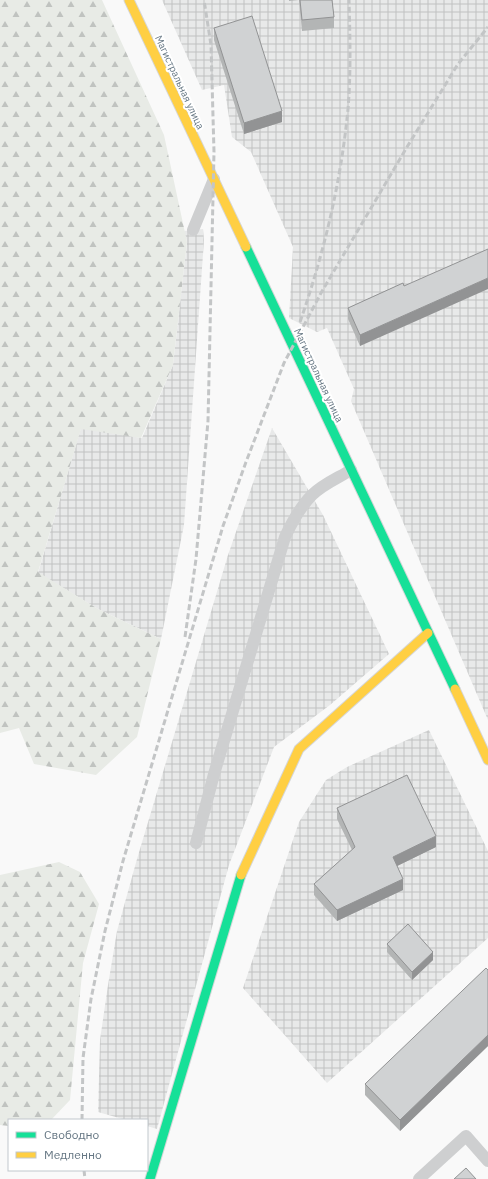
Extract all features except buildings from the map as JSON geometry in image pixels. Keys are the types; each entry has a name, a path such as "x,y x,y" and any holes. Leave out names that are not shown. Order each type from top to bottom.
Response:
{"street":[{"name":"Магистральная улица","path":"130,0 488,760"},
{"path":"150,1179 242,873 299,749 428,633"}],"lane":[{"path":"193,230 214,179"},
{"path":"196,843 214,774 285,536 293,521 312,495 351,470"},
{"path":"419,1179 466,1136 488,1161"}],"shaded area":[{"path":"162,0 488,0 488,720 351,401 354,389 327,328 317,332 289,318 293,247 251,152 232,137 224,85 202,90"},
{"path":"203,229 204,240 184,525 161,639 98,609 38,573 81,428 142,438 173,365 187,242 184,231"},
{"path":"272,428 323,515 389,654 330,705 274,747 229,865 157,1129 148,1126 148,1119 122,1119 98,1112 100,1040 117,931 137,859 228,555"},
{"path":"429,730 488,851 488,938 327,1083 243,988 299,822 326,780 347,767"}],"green space":[{"path":"0,0 102,0 164,135 187,242 173,365 141,438 81,429 38,572 98,609 161,639 137,737 96,775 34,764 19,728 0,733"},
{"path":"59,862 80,872 99,904 83,963 70,1100 52,1119 8,1119 8,1126 0,1125 0,875"}],"railway":[{"path":"185,637 196,559 208,421 214,152 211,45 204,0"},
{"path":"300,322 324,244 341,163 349,95 349,0"},
{"path":"82,1119 83,1058 91,999 105,931 123,861 223,526 246,462 284,363 321,293 458,64 488,27"},
{"path":"84,1171 85,1179"}],"traffic: fast":[{"path":"246,247 455,689"},
{"path":"150,1179 241,875"}],"traffic: slow":[{"path":"129,0 246,247"},
{"path":"241,875 299,749 428,633"},
{"path":"455,689 488,760"}]}
